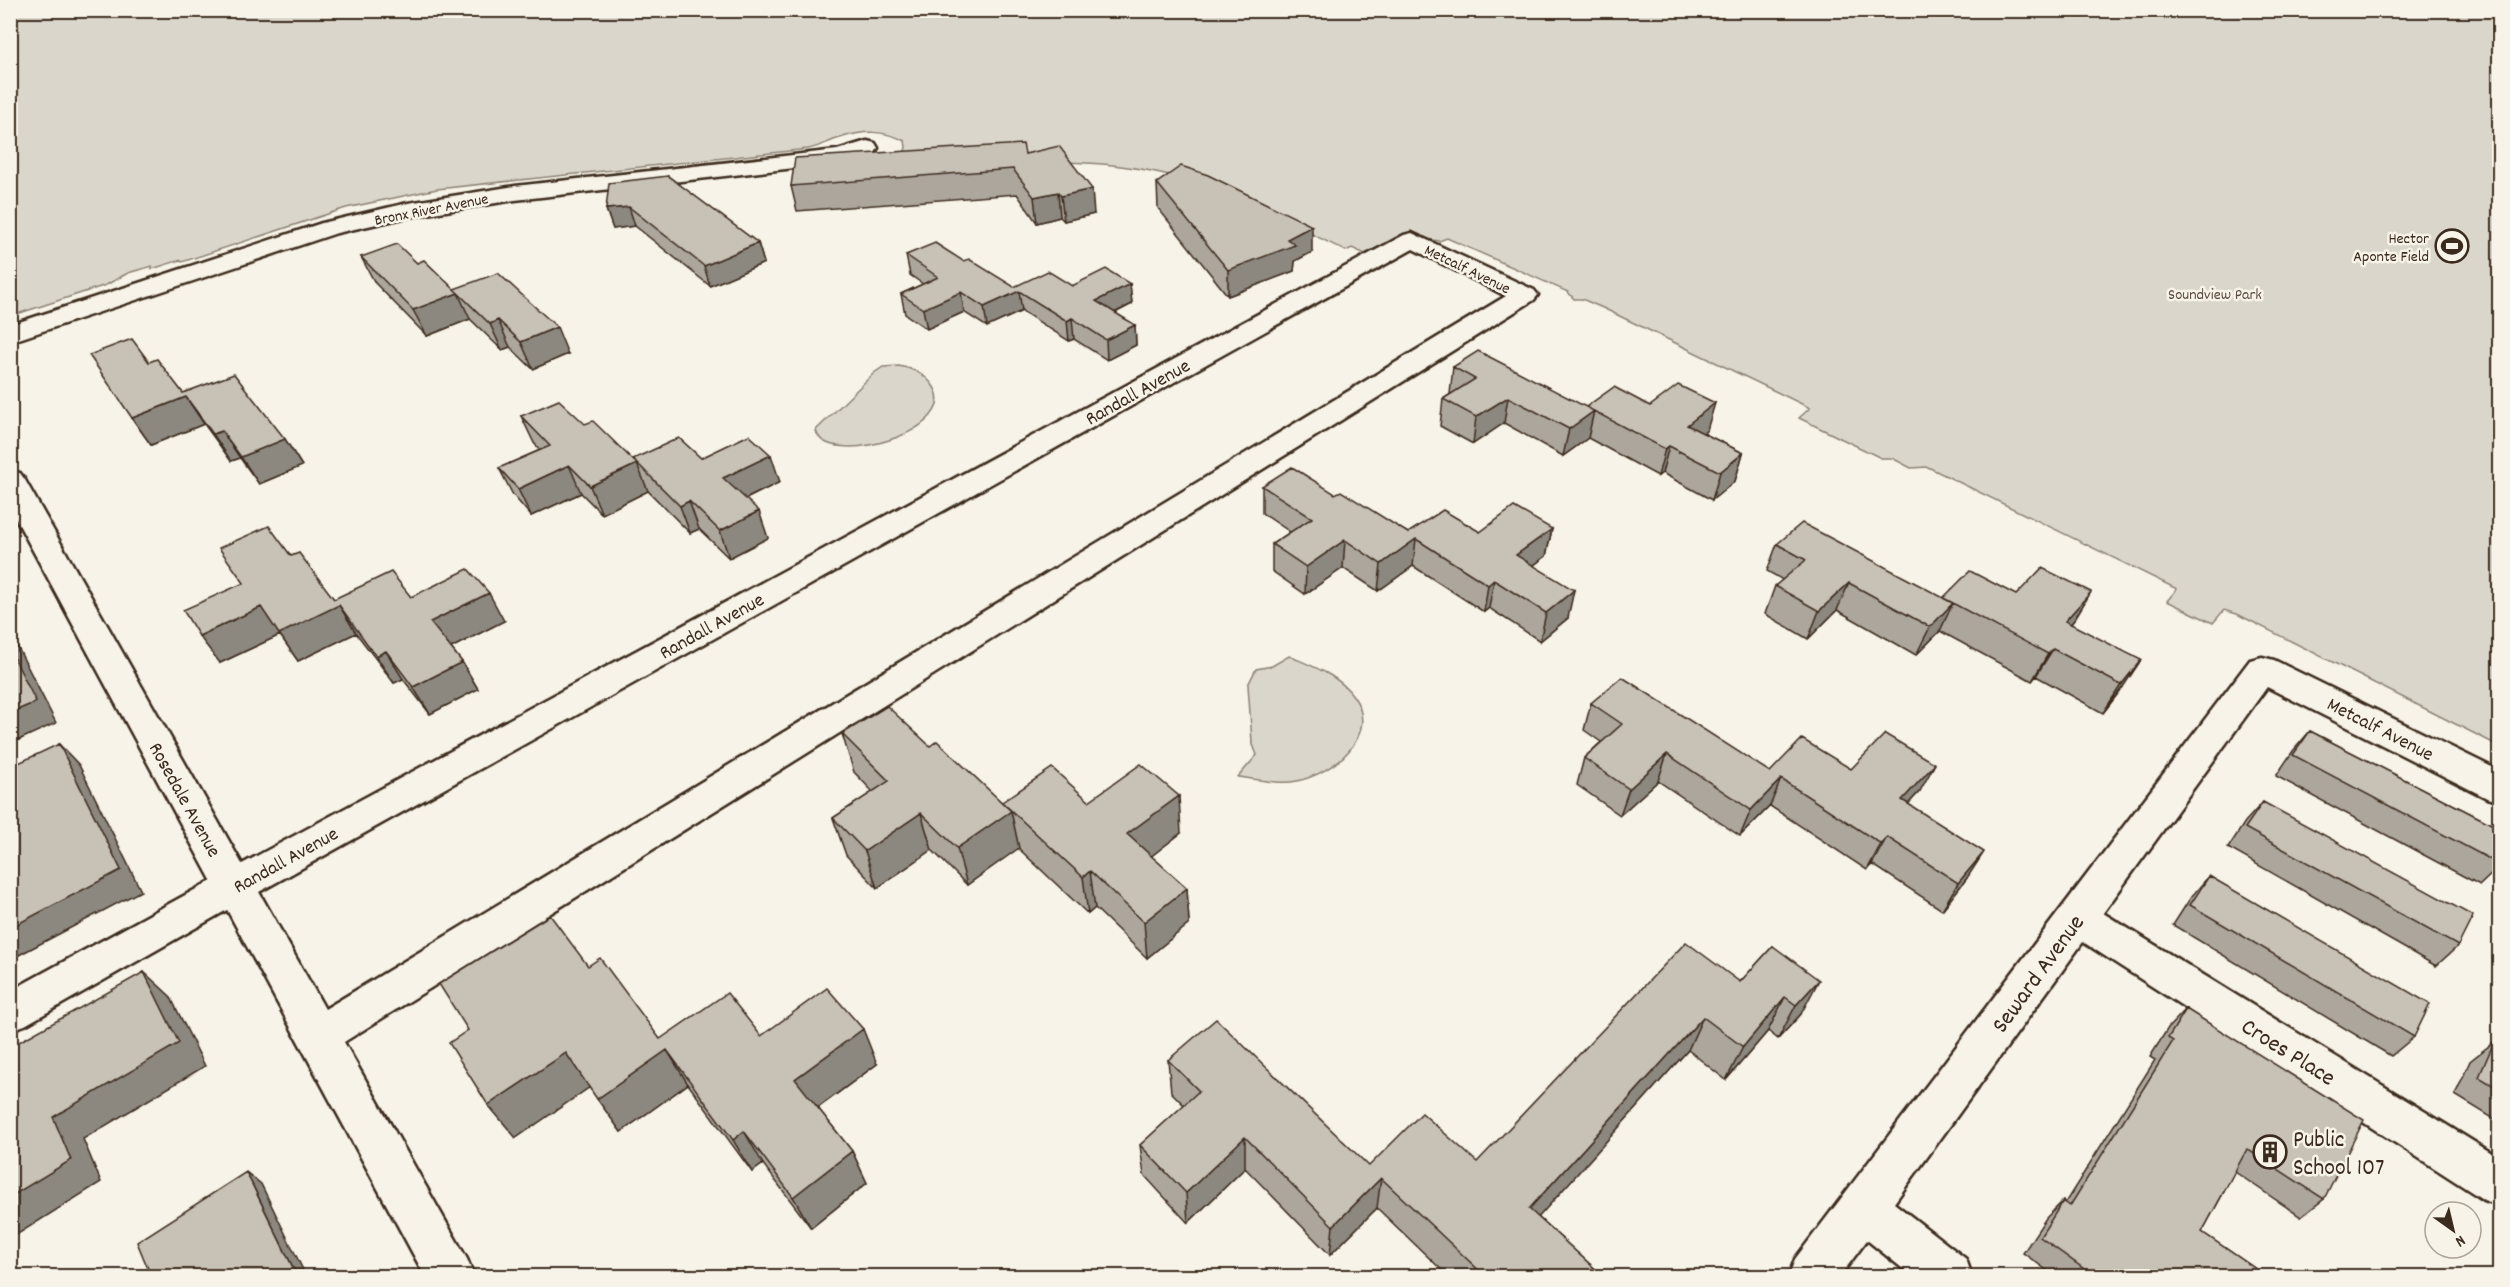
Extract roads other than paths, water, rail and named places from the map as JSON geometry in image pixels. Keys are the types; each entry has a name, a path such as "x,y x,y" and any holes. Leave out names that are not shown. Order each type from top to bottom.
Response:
{"street":[{"name":"Bronx River Avenue","path":"10,334 330,228 408,210 515,193 839,156 867,148"},
{"name":"Metcalf Avenue","path":"317,1036 1525,295 1412,240"},
{"name":"Randall Avenue","path":"10,1012 234,886 1412,240"},
{"name":"Rosedale Avenue","path":"10,480 450,1276"},
{"name":"Metcalf Avenue","path":"2262,669 2499,788"},
{"name":"Seward Avenue","path":"1812,1276 2262,669"},
{"name":"Croes Place","path":"2078,918 2499,1184"},
{"path":"1863,1208 1949,1276"}],"place":[{"name":"Hector Aponte Field","path":"2452,246"},
{"name":"Public School 107","path":"2270,1152"}],"park label":[{"name":"Soundview Park","path":"2215,293"}]}
